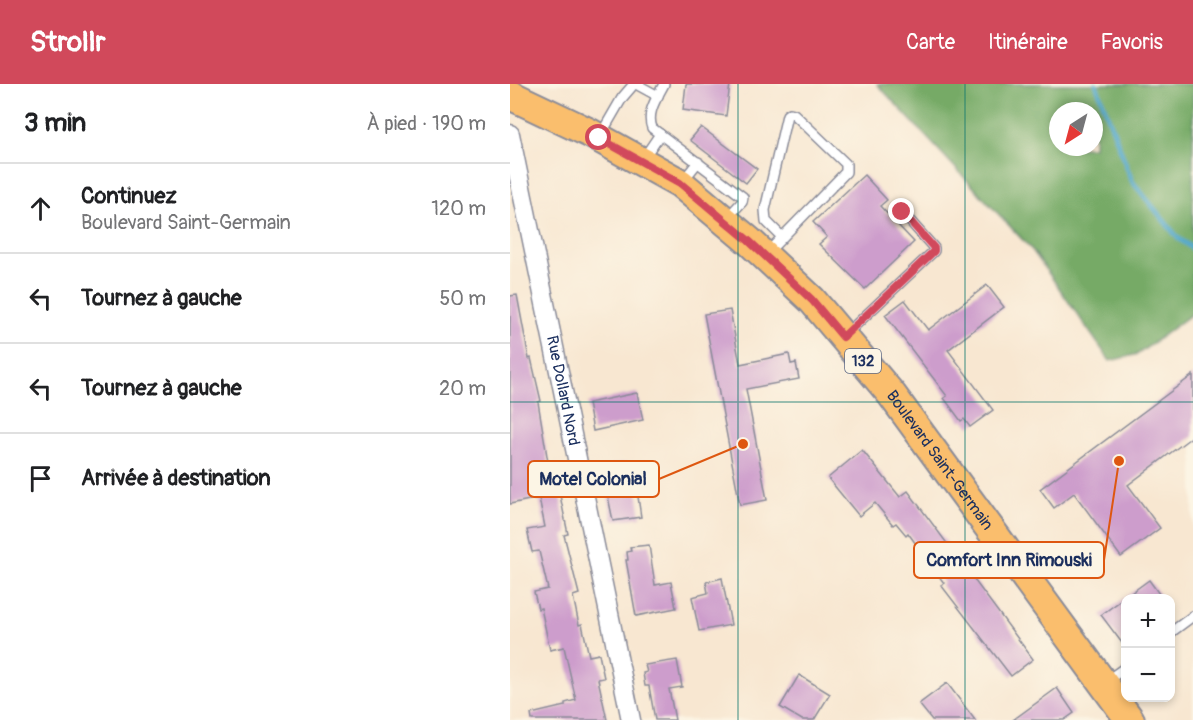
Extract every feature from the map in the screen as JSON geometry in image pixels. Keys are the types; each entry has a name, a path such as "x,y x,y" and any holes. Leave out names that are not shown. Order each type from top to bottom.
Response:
{"main road":[{"name":"Boulevard Saint-Germain","path":"510,95 599,138 642,162 689,173 725,221 773,246 812,300 892,395 1114,675 1130,720"}],"street":[{"name":"Rue Dollard Nord","path":"510,134 631,720"}],"lane":[{"path":"599,138 622,98 635,84 658,96"},
{"path":"664,84 649,119 652,128 660,134 689,173"},
{"path":"790,113 794,114 846,164 847,169 773,246 764,215 787,115 790,113"},
{"path":"642,162 660,134"},
{"path":"843,337 934,251 934,248 902,212"},
{"path":"1175,629 1193,616"}],"green space":[{"path":"877,84 1193,84 1193,313 1138,354 1110,361 1033,251"}],"building":[{"path":"686,84 730,84 726,116 683,110"},
{"path":"701,127 757,169 746,183 690,140"},
{"path":"864,175 887,200 880,206 914,242 865,289 819,244 827,237 813,222"},
{"path":"987,285 1004,307 948,350 993,410 970,427 964,419 961,421 944,398 947,396 885,315 905,300 928,330"},
{"path":"517,295 529,359 531,358 541,401 538,402 549,468 552,467 554,476 556,476 568,534 564,535 579,594 573,596 579,625 582,624 589,656 599,654 604,678 598,679 607,720 532,720 531,714 565,706 565,703 576,700 564,647 550,650 541,608 538,609 534,592 548,589 539,551 532,552 527,530 545,527 539,498 510,504 510,296"},
{"path":"730,310 740,364 789,354 791,364 796,363 799,379 746,389 767,500 740,505 704,314"},
{"path":"1193,375 1193,436 1128,485 1160,528 1121,557 1074,493 1054,508 1040,489"},
{"path":"637,393 643,420 593,431 588,403"},
{"path":"862,450 900,497 908,491 1033,659 1011,676 941,585 944,583 908,533 906,535 896,523 893,525 875,503 859,516 828,478"},
{"path":"627,462 628,464 633,463 641,517 613,521 602,467"},
{"path":"649,545 655,585 671,582 676,608 636,616 626,560 628,560 627,552 631,551 630,547"},
{"path":"722,578 731,625 699,631 692,597 708,593 706,582"},
{"path":"1149,580 1159,594 1130,594"},
{"path":"1121,600 1121,642 1101,615"},
{"path":"677,660 682,687 669,689 675,720 655,720 649,686 645,686 643,673 647,672 645,665"},
{"path":"799,675 830,694 814,720 802,720 780,707"},
{"path":"947,683 975,720 932,720 919,704"},
{"path":"1057,688 1074,713 1064,720 1013,720"}],"waterway":[{"path":"1096,84 1132,181 1178,238 1193,249"}],"place":[{"name":"Motel Colonial","path":"743,444"},
{"name":"Comfort Inn Rimouski","path":"1119,461"}],"route":[{"path":"599,138 680,183 749,241 812,300 843,337 934,251 934,248 902,212"}]}
